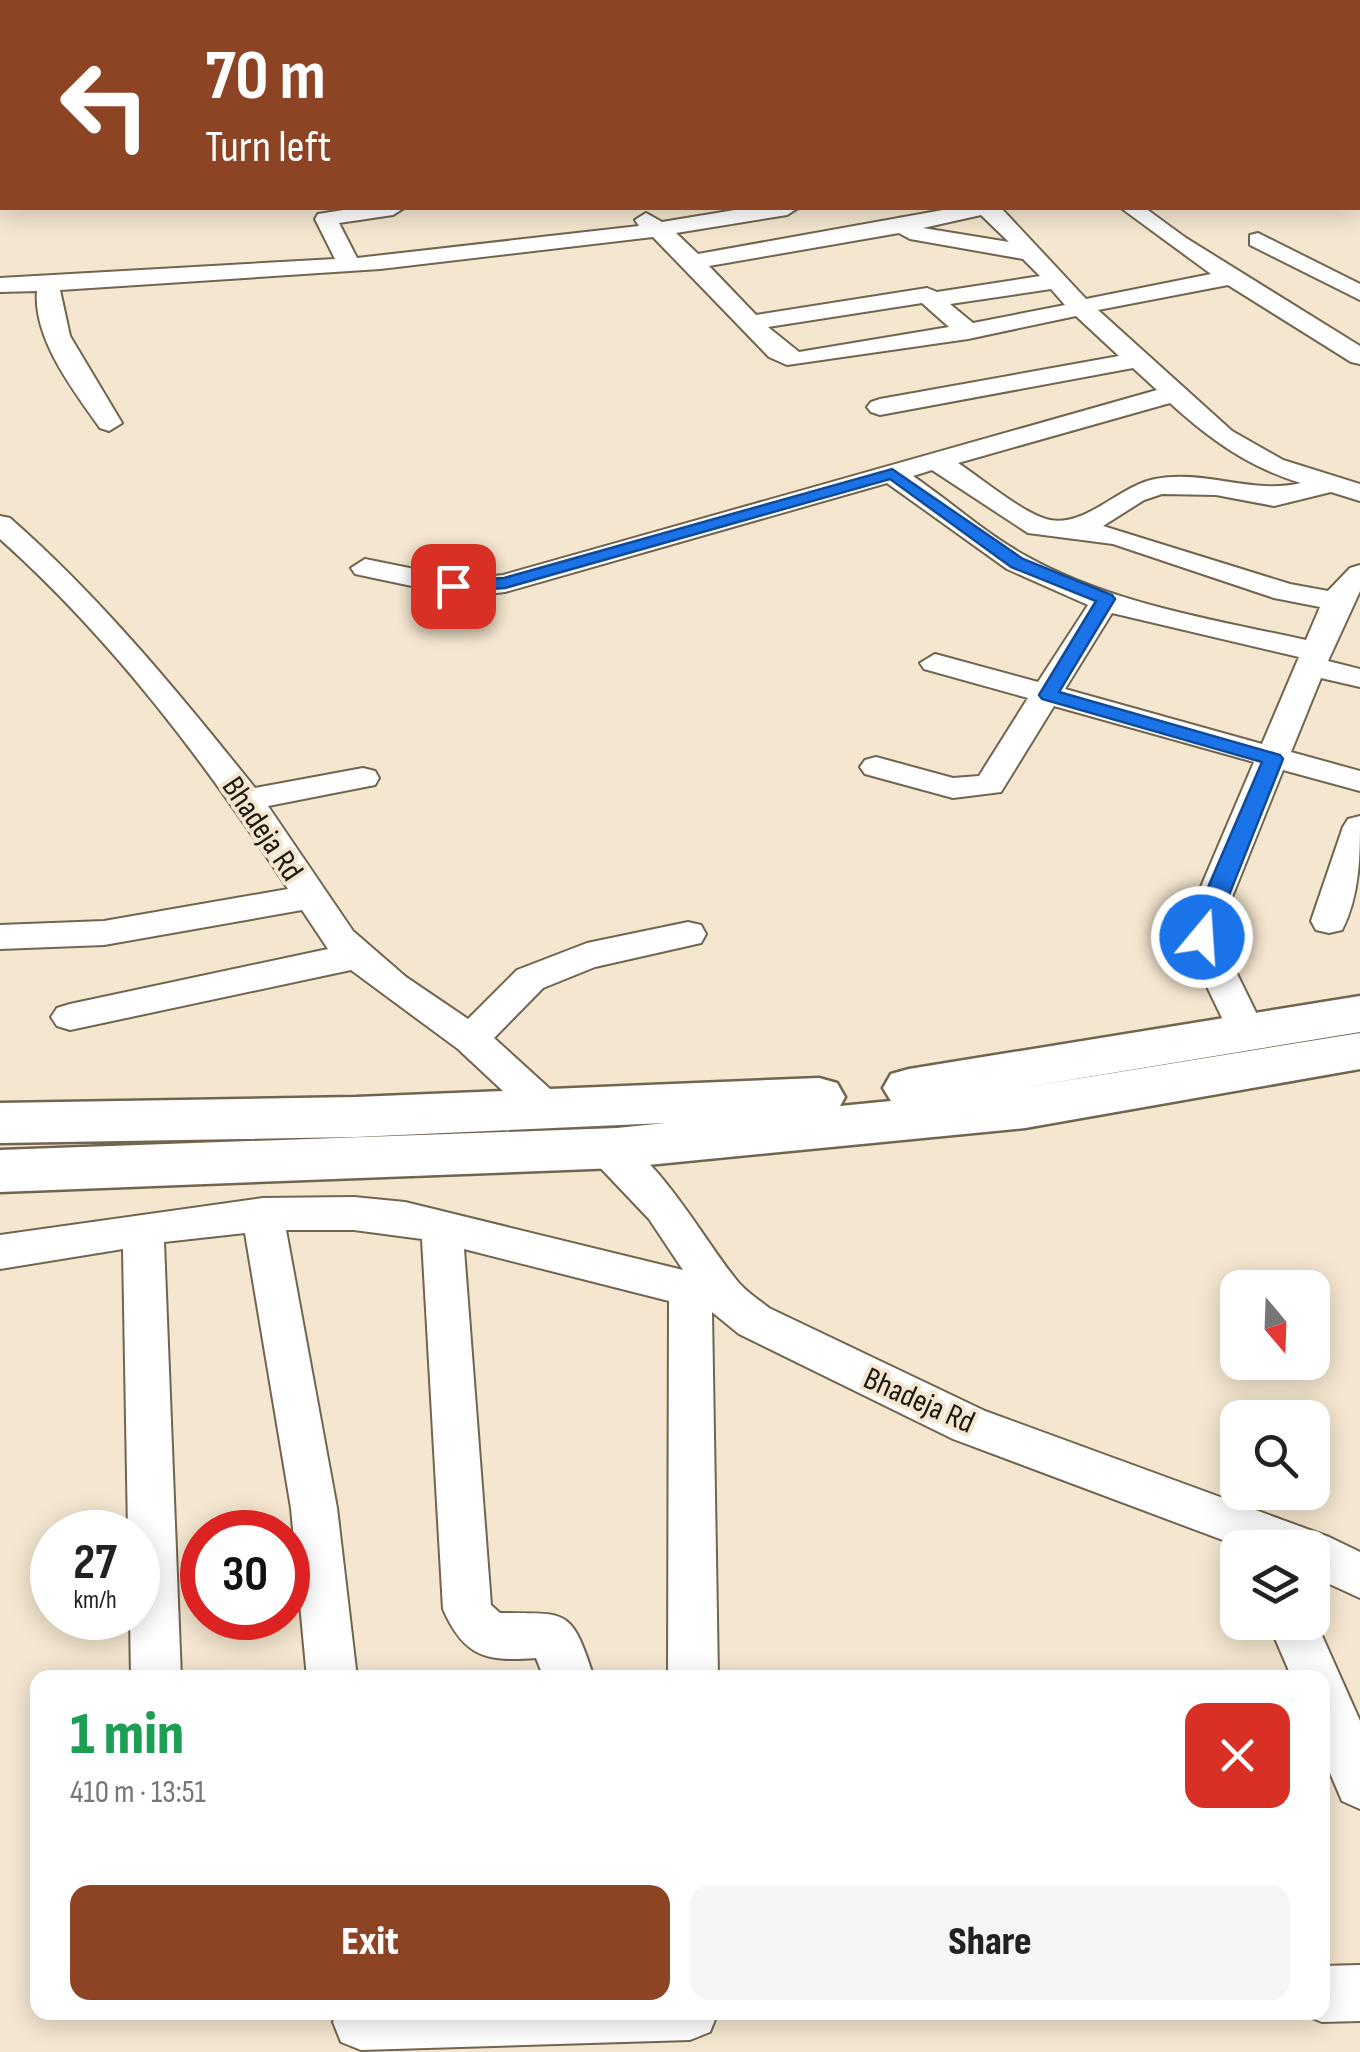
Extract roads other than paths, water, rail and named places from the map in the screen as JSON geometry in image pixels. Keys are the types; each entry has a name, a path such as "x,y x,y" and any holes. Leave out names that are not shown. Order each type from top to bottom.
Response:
{"main road":[{"path":"0,1123 547,1109 869,1094 1360,1014"},
{"path":"0,1171 606,1148 1025,1108 1360,1051"}],"street":[{"path":"349,264 326,219 359,210"},
{"path":"634,210 692,262 778,352 796,360 1084,310 1134,293 1232,277"},
{"path":"0,285 349,264 658,229 762,210"},
{"path":"865,210 896,227 1030,253"},
{"path":"692,262 973,210"},
{"path":"991,210 1084,310 1246,453 1328,485 1360,493"},
{"path":"1135,210 1232,277 1360,357"},
{"path":"1258,240 1360,293"},
{"path":"750,322 925,295 934,298 1056,281"},
{"path":"49,284 46,299 52,318 109,424"},
{"path":"934,298 968,332"},
{"path":"880,408 1139,360"},
{"path":"365,568 464,588 490,586 1176,393"},
{"path":"936,461 1038,528 1117,536 1284,592 1338,602"},
{"path":"892,474 1017,563 1106,599 1316,660 1360,678"},
{"path":"1076,531 1134,494 1160,486 1216,486 1274,498 1328,485"},
{"name":"Bhadeja Rd","path":"0,524 52,570 180,715 247,800 325,923 357,956 471,1039 547,1109"},
{"path":"1248,1035 1202,937 1210,906 1344,588 1360,574"},
{"path":"876,766 953,788 990,785 1106,599"},
{"path":"935,663 1360,781"},
{"path":"247,800 363,778"},
{"path":"1329,921 1360,827"},
{"path":"0,937 104,933 308,897"},
{"path":"471,1039 530,979 588,956 688,934"},
{"path":"70,1018 357,956"},
{"name":"Bhadeja Rd","path":"606,1148 663,1208 708,1294 914,1402 1235,1530"},
{"path":"0,1252 263,1214 361,1212 442,1227 708,1294 692,1670"},
{"path":"263,1214 314,1508 331,1670"},
{"path":"442,1227 466,1609 473,1625 488,1637 547,1634 560,1649 567,1670"},
{"path":"142,1230 156,1670"},
{"path":"1330,1561 1360,1576"},
{"path":"1300,1640 1313,1670"},
{"path":"1330,1710 1360,1783"},
{"path":"1330,1994 1360,1993"},
{"path":"360,2029 535,2020"}]}
